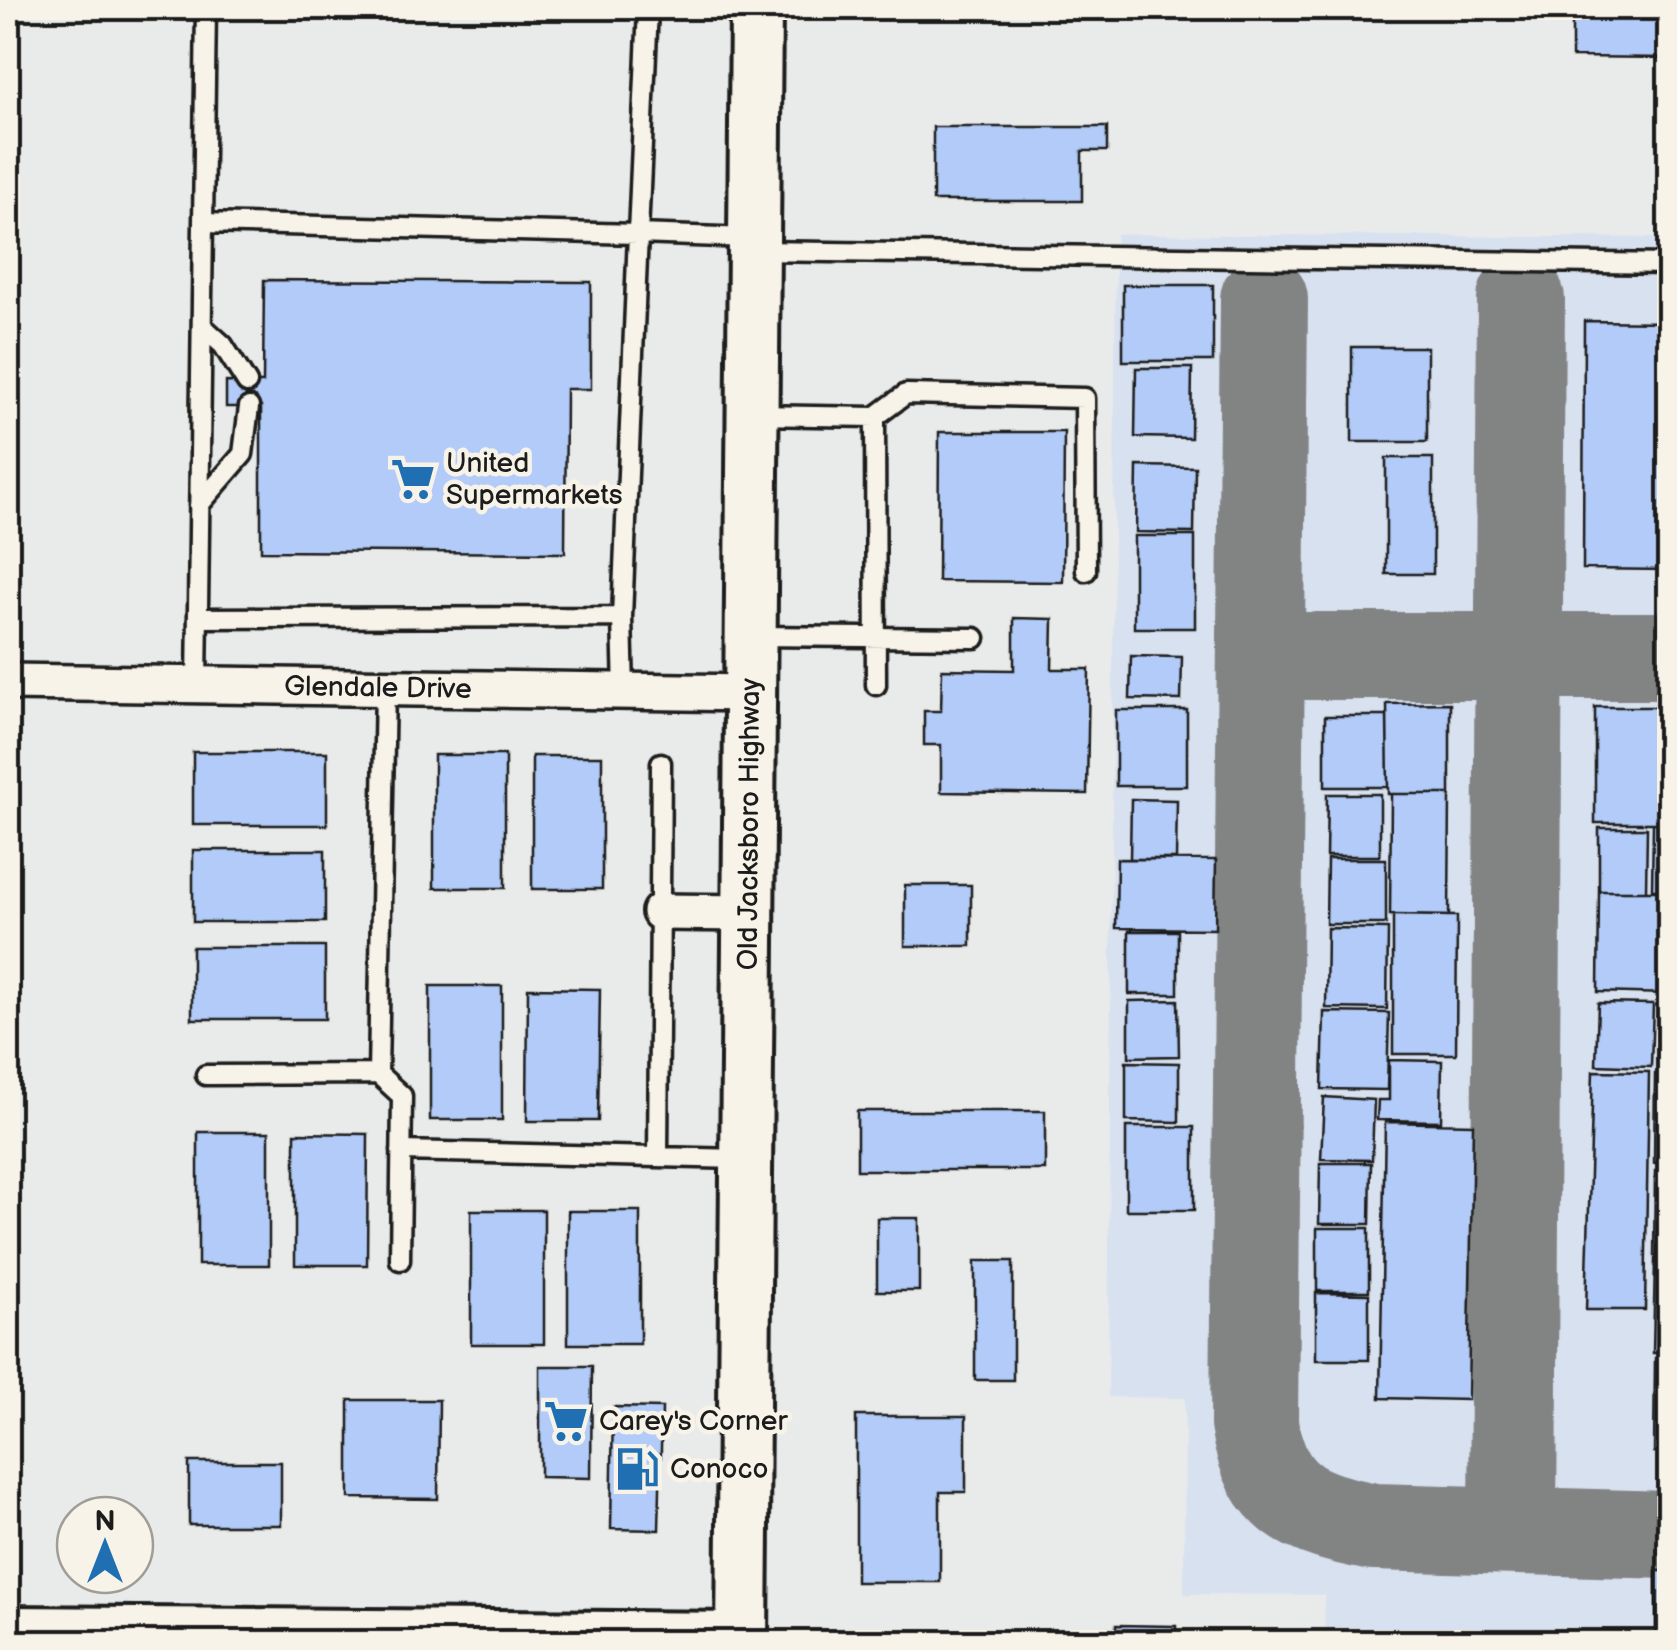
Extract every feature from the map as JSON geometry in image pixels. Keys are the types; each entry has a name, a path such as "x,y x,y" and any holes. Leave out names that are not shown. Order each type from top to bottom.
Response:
{"main road":[{"name":"Old Jacksboro Highway","path":"742,1638 756,8"}],"street":[{"name":"Glendale Drive","path":"8,682 750,693"},
{"path":"660,912 748,912"},
{"path":"8,1628 61,1636 742,1638"}],"lane":[{"path":"197,685 206,8"},
{"path":"624,691 622,617 648,8"},
{"path":"203,224 638,234 751,245 1670,264"},
{"path":"202,326 223,346 247,383"},
{"path":"750,415 876,417 906,394 1085,398 1086,571"},
{"path":"199,505 243,454 249,407"},
{"path":"876,417 876,685"},
{"path":"198,618 622,617"},
{"path":"750,636 975,638"},
{"path":"378,1074 385,687"},
{"path":"658,1157 661,763"},
{"path":"206,1075 378,1074 402,1096 400,1260"},
{"path":"402,1151 746,1159"}],"shaded area":[{"path":"1116,234 1669,238 1669,1642 1325,1642 1324,1595 1184,1594 1185,1398 1108,1397"}],"building":[{"path":"1572,8 1670,8 1670,58 1572,57"},
{"path":"933,127 1107,127 1107,151 1082,151 1082,201 933,201"},
{"name":"United Supermarkets","path":"264,280 591,282 591,389 566,389 565,553 261,551 261,407 226,407 226,382 263,383"},
{"path":"1123,285 1213,285 1213,361 1123,361"},
{"path":"1584,321 1670,322 1670,570 1583,569"},
{"path":"1352,347 1427,347 1427,442 1352,442"},
{"path":"1136,368 1192,368 1191,438 1135,437"},
{"path":"939,432 1064,432 1063,582 938,581"},
{"path":"1386,458 1433,458 1433,574 1386,574"},
{"path":"1137,466 1195,467 1194,533 1136,532"},
{"path":"1134,536 1195,536 1195,628 1134,628"},
{"path":"1014,618 1053,619 1052,669 1089,669 1087,794 941,792 941,745 924,745 924,711 941,711 942,669 1014,670"},
{"path":"1131,656 1182,657 1181,700 1130,699"},
{"path":"1450,703 1450,794 1388,794 1387,704"},
{"path":"1595,707 1663,707 1663,823 1595,823"},
{"path":"1116,710 1187,710 1187,786 1116,786"},
{"path":"1667,711 1670,818 1664,818"},
{"path":"1325,716 1387,716 1388,787 1325,787"},
{"path":"193,752 327,752 327,825 193,825"},
{"path":"434,755 505,755 505,888 434,888"},
{"path":"532,756 602,756 602,889 532,889"},
{"path":"1327,794 1380,794 1380,856 1326,856"},
{"path":"1391,794 1450,794 1449,916 1390,915"},
{"path":"1131,799 1177,800 1176,859 1130,859"},
{"path":"1653,823 1670,823 1670,890 1652,890"},
{"path":"1599,828 1647,828 1646,891 1599,891"},
{"path":"193,850 325,850 325,922 193,922"},
{"path":"1117,859 1216,860 1215,929 1116,928"},
{"path":"1327,859 1386,859 1386,924 1326,924"},
{"path":"905,885 971,885 971,946 905,946"},
{"path":"1599,891 1668,891 1667,994 1598,992"},
{"path":"1393,915 1457,916 1456,1054 1393,1054"},
{"path":"1327,928 1388,929 1387,1009 1326,1008"},
{"path":"1129,931 1178,931 1178,994 1129,994"},
{"path":"192,947 325,947 325,1019 192,1019"},
{"path":"430,986 502,986 502,1120 430,1120"},
{"path":"528,988 600,989 598,1121 527,1121"},
{"path":"1660,993 1670,994 1670,1066 1660,1065"},
{"path":"1178,1000 1179,1056 1129,1057 1129,1001"},
{"path":"1598,1003 1653,1004 1651,1067 1596,1065"},
{"path":"1324,1012 1389,1013 1387,1090 1322,1089"},
{"path":"1389,1060 1442,1061 1441,1121 1377,1120 1378,1100 1389,1100"},
{"path":"1126,1062 1179,1063 1179,1122 1126,1121"},
{"path":"1593,1071 1649,1072 1645,1310 1586,1310"},
{"path":"1655,1074 1670,1074 1670,1163 1654,1163"},
{"path":"1324,1097 1374,1100 1372,1160 1321,1159"},
{"path":"857,1111 1045,1111 1045,1170 857,1170"},
{"path":"1385,1122 1473,1124 1468,1400 1380,1398"},
{"path":"1126,1127 1194,1127 1194,1210 1126,1210"},
{"path":"198,1132 269,1132 269,1265 198,1265"},
{"path":"295,1133 368,1134 367,1265 295,1265"},
{"path":"1320,1163 1371,1163 1370,1224 1319,1224"},
{"path":"1655,1171 1670,1171 1670,1256 1654,1256"},
{"path":"471,1210 544,1210 544,1344 471,1344"},
{"path":"568,1211 640,1211 640,1344 568,1344"},
{"path":"877,1218 919,1218 919,1291 877,1291"},
{"path":"1317,1228 1369,1228 1369,1291 1317,1291"},
{"path":"1655,1259 1670,1259 1670,1353 1653,1353"},
{"path":"975,1261 1013,1261 1013,1380 975,1380"},
{"path":"1316,1293 1369,1294 1369,1360 1316,1360"},
{"path":"1655,1358 1670,1358 1670,1452 1654,1452"},
{"name":"Carey's Corner","path":"540,1366 592,1366 591,1478 540,1477"},
{"path":"349,1400 439,1400 438,1499 349,1498"},
{"name":"Conoco","path":"613,1407 662,1408 659,1530 611,1529"},
{"path":"856,1416 966,1416 966,1492 940,1492 940,1582 856,1582"},
{"path":"189,1462 281,1462 281,1525 189,1525"},
{"path":"1656,1571 1670,1571 1670,1642 1656,1642"},
{"path":"1116,1625 1176,1626 1176,1642 1116,1642"}],"taxiway":[{"path":"1264,299 1254,1424 1260,1450 1279,1487 1293,1499 1327,1516 1374,1527 1670,1535"},
{"path":"1513,1529 1521,299"},
{"path":"1261,656 1670,656"}],"place":[{"name":"United Supermarkets","path":"413,479"},
{"name":"Carey's Corner","path":"566,1421"},
{"name":"Conoco","path":"637,1469"}]}
